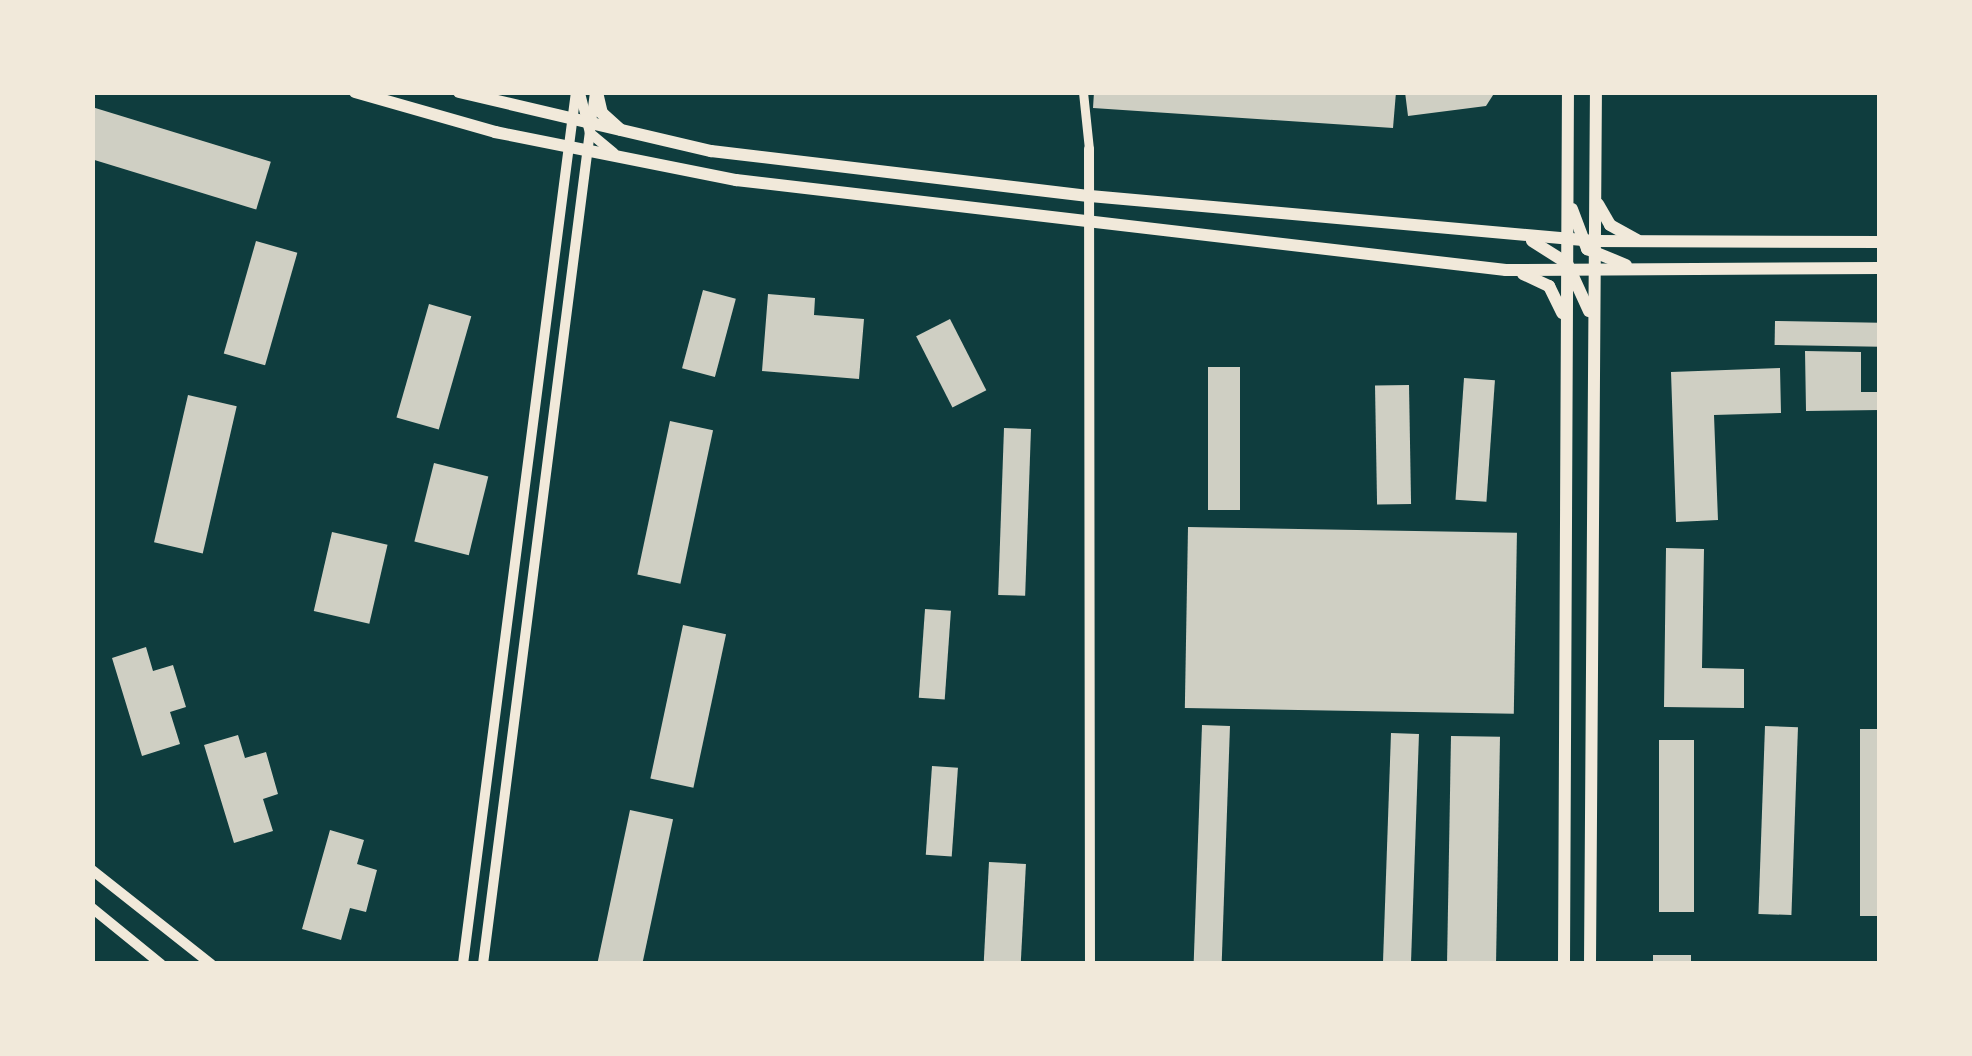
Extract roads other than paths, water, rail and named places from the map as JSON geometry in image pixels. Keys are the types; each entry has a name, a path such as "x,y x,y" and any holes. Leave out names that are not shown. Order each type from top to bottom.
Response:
{"main road":[{"path":"356,92 570,149 736,180 1506,270 1880,268"},
{"path":"459,92 585,126 766,160 1090,196 1567,239 1648,268"},
{"path":"596,92 607,120 628,134"},
{"path":"1564,964 1568,92"},
{"path":"1590,245 1596,92"},
{"path":"1567,186 1590,245 1594,271 1590,964"},
{"path":"1595,189 1610,224 1649,243"},
{"path":"1505,235 1545,247 1569,269 1594,343"},
{"path":"1590,245 1880,242"},
{"path":"1506,270 1549,286 1567,338"}],"street":[{"path":"483,964 588,153 578,92"},
{"path":"463,964 570,149 585,126 596,92"},
{"path":"1083,92 1092,221 1090,964"},
{"path":"585,126 626,159"},
{"path":"92,870 211,964"},
{"path":"92,908 160,964"}]}
